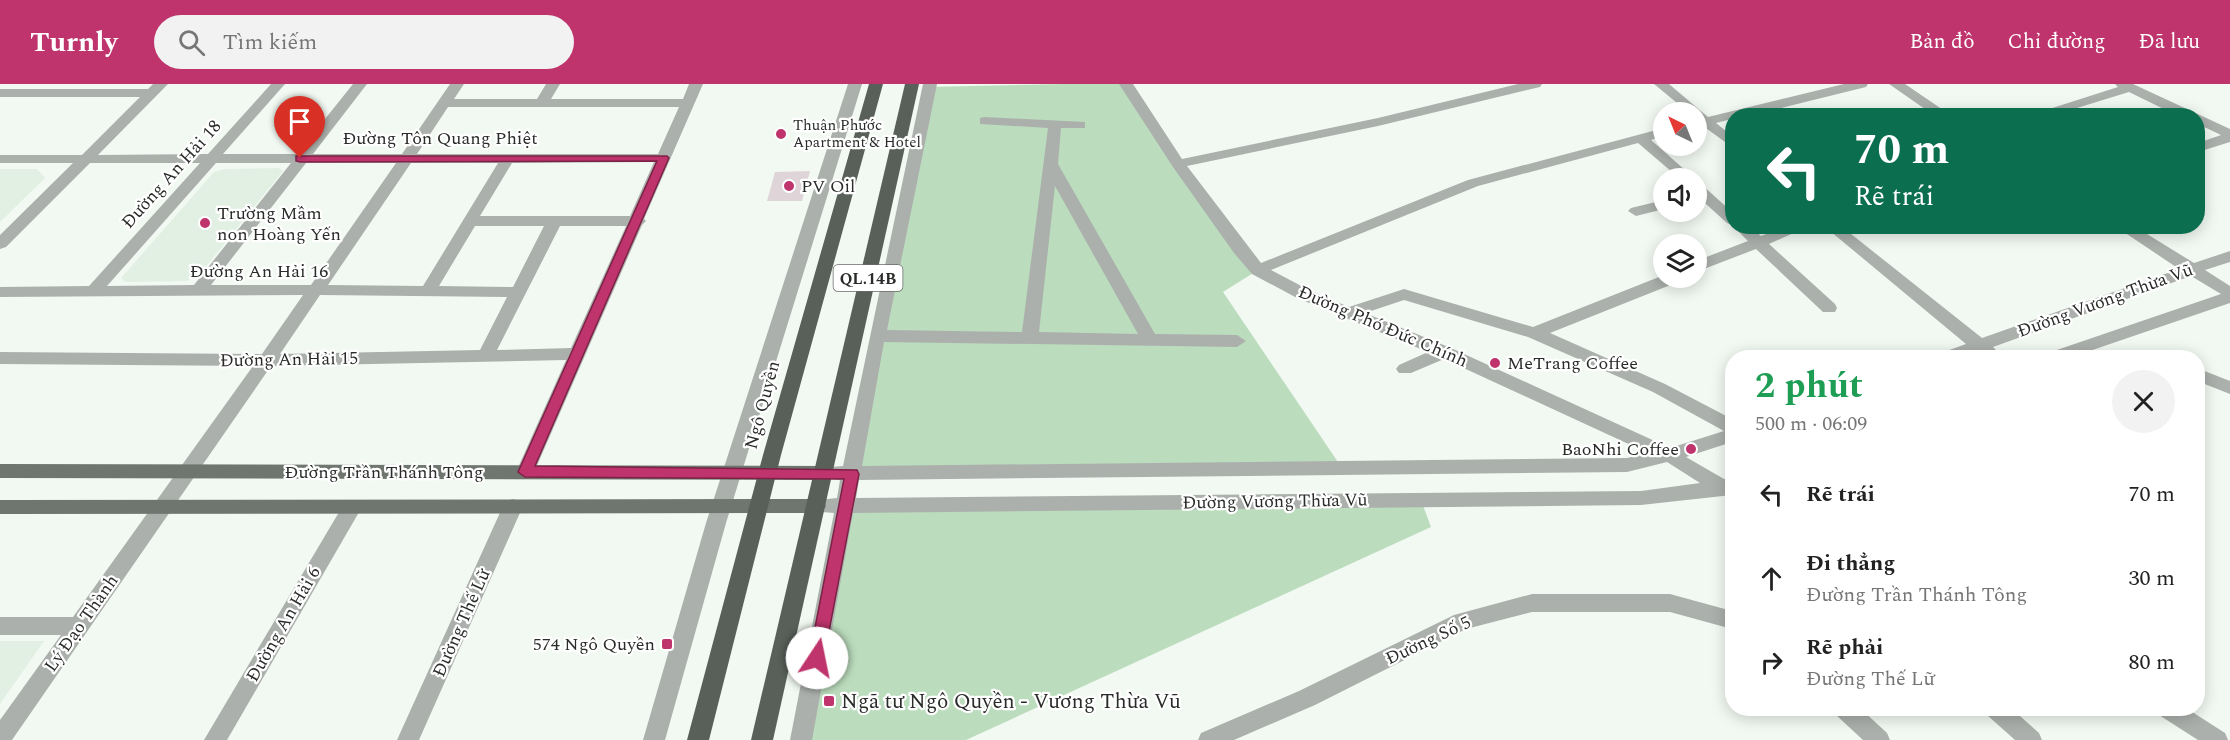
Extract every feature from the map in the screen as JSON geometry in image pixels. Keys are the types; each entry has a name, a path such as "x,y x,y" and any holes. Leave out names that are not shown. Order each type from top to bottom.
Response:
{"highway":[{"name":"Ngô Quyền","path":"698,740 759,505 876,84"},
{"name":"QL.14B","path":"762,740 912,84"}],"main road":[{"name":"Đường Trần Thánh Tông","path":"0,471 824,473"},
{"name":"Đường Trần Thánh Tông","path":"0,507 816,506"}],"street":[{"name":"Đường An Hải 18","path":"94,291 278,84"},
{"path":"198,291 360,84"},
{"name":"Lý Đạo Thành","path":"0,739 185,472 316,290 457,84"},
{"path":"542,102 553,84"},
{"path":"525,472 638,221 696,84"},
{"path":"654,740 732,472 855,84"},
{"path":"801,740 877,336 930,84"},
{"name":"Đường Phó Đức Chính","path":"1126,84 1178,164 1240,250 1258,270 1303,294 1445,352 1669,455 1725,487"},
{"path":"1178,164 1378,122 1535,84"},
{"path":"1661,84 1681,102"},
{"path":"1743,108 1835,87 1861,84"},
{"path":"1896,84 1933,108"},
{"path":"2059,108 2126,86 2173,108"},
{"path":"0,93 38,89 156,89"},
{"path":"0,244 156,89"},
{"path":"444,103 688,103"},
{"path":"1707,116 1725,112"},
{"path":"985,121 1080,125"},
{"path":"2205,123 2230,136"},
{"path":"1030,338 1055,124"},
{"path":"1707,124 1725,138"},
{"name":"Đường Phó Đức Chính","path":"1258,270 1473,183 1653,135"},
{"path":"2205,145 2230,136"},
{"path":"1641,138 1676,168"},
{"path":"427,292 508,158"},
{"name":"Đường Tôn Quang Phiệt","path":"0,159 664,158"},
{"path":"1050,164 1150,340"},
{"path":"1707,199 1725,214"},
{"path":"1636,212 1653,207"},
{"path":"470,220 638,221"},
{"path":"486,356 555,220"},
{"path":"1748,234 1829,308"},
{"path":"1707,263 1781,234"},
{"path":"1841,234 1985,350"},
{"path":"2135,234 2230,295"},
{"name":"Đường Vương Thừa Vũ","path":"1965,350 2230,255"},
{"path":"1534,333 1653,286"},
{"name":"Đường An Hải 16","path":"0,292 316,290 518,292"},
{"path":"1351,312 1404,294 1534,333 1659,388 1725,423"},
{"name":"Đường Vương Thừa Vũ","path":"2074,350 2230,295"},
{"path":"877,336 1237,341"},
{"path":"1405,369 1445,352"},
{"name":"Đường An Hải 15","path":"0,358 264,360 578,354"},
{"path":"2205,377 2230,388"},
{"name":"Đường Vương Thừa Vũ","path":"824,473 1627,465 1669,455 1725,437"},
{"name":"Đường Vương Thừa Vũ","path":"816,506 1641,498 1725,489"},
{"name":"Đường Thế Lữ","path":"408,740 513,506"},
{"name":"Đường An Hải 6","path":"215,740 352,507"},
{"name":"Đường Số 5","path":"1209,740 1307,698 1461,621 1532,603 1670,603 1725,618"},
{"path":"0,626 78,626"},
{"path":"1854,716 1879,740"},
{"path":"2004,716 2031,740"},
{"path":"2180,716 2217,740"}],"shaded area":[{"name":"Trường Mầm non Hoàng Yến","path":"279,168 283,171 200,274 186,281 125,282 121,278 214,172 225,169"},
{"path":"0,169 37,169 45,178 0,222"},
{"path":"0,641 44,641 0,704"}],"green space":[{"path":"1124,84 1258,270 1223,292 1342,468 852,474 929,87"},
{"path":"1421,500 1431,527 966,740 801,740 846,506"}],"building":[{"name":"PV Oil","path":"810,171 802,201 767,201 775,172"}],"place":[{"name":"Thuận Phước Apartment & Hotel","path":"781,134"},
{"name":"PV Oil","path":"789,186"},
{"name":"Trường Mầm non Hoàng Yến","path":"205,223"},
{"name":"MeTrang Coffee","path":"1495,363"},
{"name":"BaoNhi Coffee","path":"1691,449"},
{"name":"574 Ngô Quyền","path":"667,644"},
{"name":"Ngã tư Ngô Quyền - Vương Thừa Vũ","path":"829,701"}],"route":[{"path":"300,158 664,158 525,472 852,474 817,658"}]}
